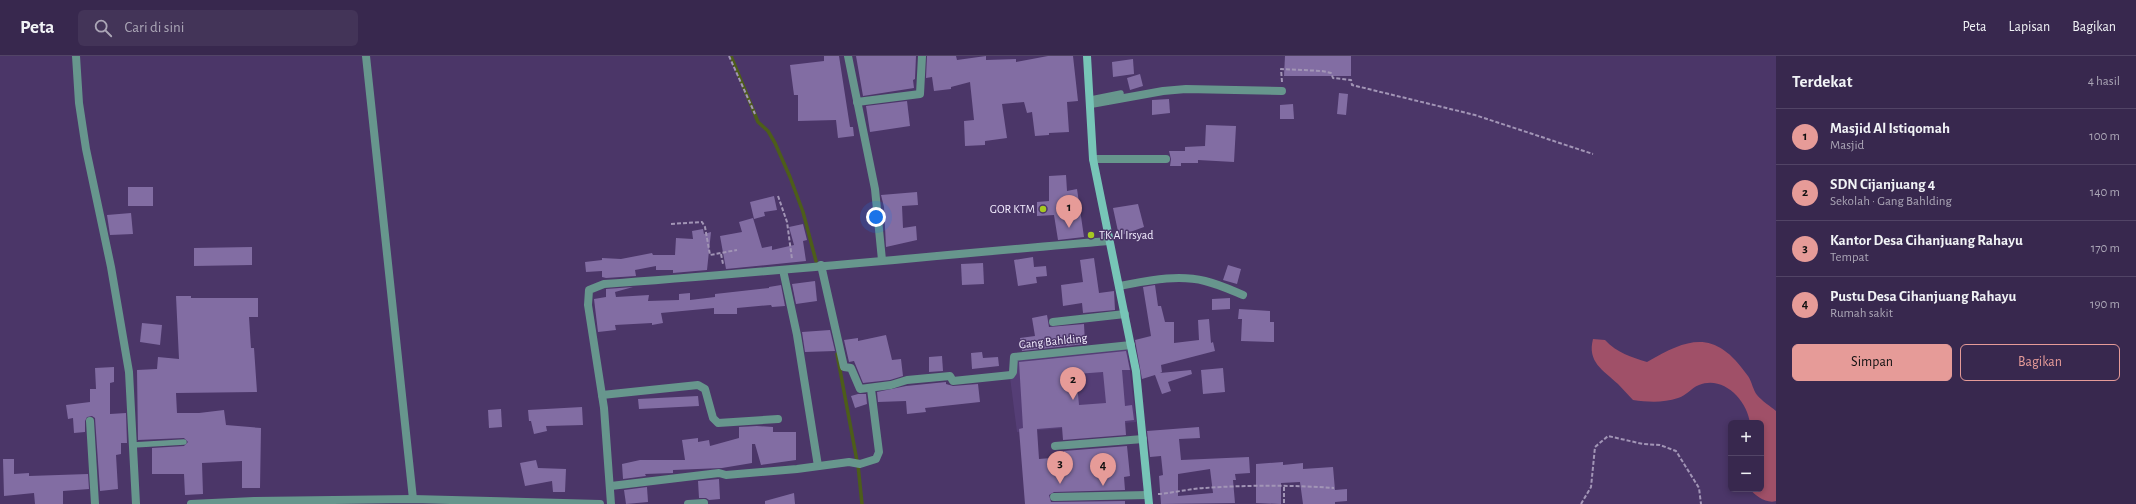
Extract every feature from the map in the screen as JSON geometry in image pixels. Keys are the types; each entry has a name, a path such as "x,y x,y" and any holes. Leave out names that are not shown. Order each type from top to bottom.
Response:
{"main road":[{"path":"1087,56 1091,101 1093,159 1131,345 1143,439 1149,504"}],"street":[{"path":"76,56 79,103 86,149 111,267 129,372 136,504"},
{"path":"366,56 413,499"},
{"path":"848,56 875,189 882,260"},
{"path":"857,102 920,94 922,56"},
{"path":"1091,101 1186,89 1282,92"},
{"path":"1093,159 1166,159"},
{"path":"611,504 611,486 602,395 588,305 589,290 604,284 783,270 821,265 1109,241"},
{"path":"611,486 719,473 726,475 849,462 860,464 876,459 879,452 871,389 860,389 851,368 844,367 821,265"},
{"path":"783,270 797,334 818,466"},
{"path":"1119,286 1167,279 1188,278 1207,281 1243,295"},
{"path":"1053,322 1125,314"},
{"name":"Gang Bahlding","path":"871,389 907,380 950,376 952,381 1011,374 1013,372 1014,357 1131,345"},
{"path":"602,395 698,385 704,389 713,418 718,423 778,419"},
{"path":"90,421 95,504"},
{"path":"1055,446 1143,439"},
{"path":"1054,497 1148,495"},
{"path":"191,504 254,501 413,499 600,504"},
{"path":"688,504 704,503"}],"lane":[{"path":"1091,101 1121,93"},
{"path":"133,445 184,442"}],"path":[{"path":"729,56 755,114"},
{"path":"1282,92 1281,69 1322,70 1331,73 1333,78 1350,80 1352,85 1475,115 1593,154"},
{"path":"778,196 787,222 793,268"},
{"path":"671,224 702,222 705,227 710,255 737,250"},
{"path":"1581,504 1591,487 1595,447 1608,436 1643,444 1660,445 1676,451 1699,488 1701,504"},
{"path":"1148,495 1202,488 1239,488 1261,485 1334,488"},
{"path":"1284,487 1284,504"}],"shaded area":[{"path":"1593,339 1605,340 1619,351 1647,362 1663,353 1690,343 1702,342 1714,344 1725,351 1736,361 1748,376 1757,395 1776,411 1776,501 1773,502 1762,499 1753,492 1764,492 1764,420 1749,420 1744,406 1739,398 1732,392 1717,383 1708,383 1696,386 1684,396 1672,400 1656,402 1633,400 1602,370 1594,360 1592,347"},
{"path":"1127,347 1136,422 1017,432 1010,377 1016,358"}],"building":[{"path":"824,56 839,56 850,127 853,127 854,136 838,138 836,120 798,121 798,95 794,95 790,65 824,61"},
{"path":"856,56 916,56 915,79 913,80 914,88 863,96"},
{"path":"927,56 956,56 957,60 986,56 986,60 1016,59 1016,62 1048,56 1073,56 1078,101 1067,102 1069,132 1049,133 1049,135 1035,136 1032,112 1027,113 1024,102 1002,104 1007,138 985,141 985,145 965,146 964,121 974,120 970,82 951,87 951,89 934,91 932,77 926,78"},
{"path":"1285,56 1351,56 1351,76 1284,76"},
{"path":"1133,59 1134,74 1113,77 1112,62"},
{"path":"1140,74 1143,86 1130,90 1127,78"},
{"path":"1339,93 1348,94 1346,115 1337,114"},
{"path":"1169,99 1170,113 1152,115 1152,100"},
{"path":"907,101 910,126 870,132 866,106"},
{"path":"1293,104 1294,119 1280,119 1280,105"},
{"path":"1206,125 1236,126 1234,162 1198,160 1198,163 1181,163 1181,166 1170,166 1171,159 1169,151 1185,151 1185,147 1205,146"},
{"path":"1066,175 1067,191 1077,189 1084,237 1058,240 1054,215 1037,216 1037,202 1049,201 1049,176"},
{"path":"128,187 153,187 153,206 128,206"},
{"path":"917,192 918,205 902,206 903,228 916,226 917,240 886,247 884,207 881,195"},
{"path":"774,196 777,210 764,212 765,216 754,219 750,202"},
{"path":"1138,204 1144,227 1119,236 1113,208"},
{"path":"131,213 133,234 110,235 107,215"},
{"path":"753,218 762,248 772,246 772,250 794,245 789,227 803,224 807,240 803,241 806,261 726,269 720,236 742,232 739,222"},
{"path":"703,229 704,234 711,232 707,270 673,273 673,270 656,270 656,266 635,270 636,276 606,278 602,277 602,271 586,272 585,262 602,260 602,258 621,259 652,253 653,255 675,255 676,238 693,239 692,231"},
{"path":"252,247 252,265 194,266 194,248"},
{"path":"1033,257 1034,267 1046,266 1047,276 1036,277 1037,283 1018,286 1014,260"},
{"path":"1094,258 1099,293 1114,291 1115,310 1083,313 1082,303 1063,306 1061,285 1083,282 1080,260"},
{"path":"983,263 984,284 962,285 961,264"},
{"path":"1228,265 1241,269 1237,284 1223,280"},
{"path":"815,281 817,301 796,304 792,284"},
{"path":"781,285 785,306 772,307 771,305 737,308 737,314 714,314 714,308 661,313 663,323 652,325 652,323 615,325 616,330 598,332 594,299 606,297 606,289 633,287 615,292 616,297 649,295 648,301 679,300 679,294 690,293 690,300 715,297 715,294 769,288"},
{"path":"1155,285 1158,306 1161,306 1165,322 1174,322 1174,343 1199,340 1198,320 1209,319 1211,343 1213,342 1215,351 1161,365 1162,372 1160,373 1191,370 1192,374 1168,382 1171,391 1162,394 1155,375 1142,379 1135,340 1151,336 1143,287"},
{"path":"176,296 191,296 191,298 258,298 258,317 249,317 251,348 254,348 257,392 176,393 177,413 199,413 224,410 226,425 261,428 260,488 242,488 242,461 202,463 203,494 185,495 184,474 152,474 152,448 184,446 188,442 184,438 138,440 137,370 157,369 158,357 179,359"},
{"path":"1230,298 1230,309 1212,310 1212,299"},
{"path":"1239,309 1270,311 1270,322 1274,322 1274,342 1241,341 1242,319 1238,319"},
{"path":"1047,315 1049,327 1084,324 1085,344 1022,351 1020,338 1035,336 1032,318"},
{"path":"142,323 162,325 160,345 140,342"},
{"path":"830,330 835,351 805,352 802,332"},
{"path":"886,335 892,360 901,359 903,376 890,380 863,383 854,361 849,362 844,340 858,338 858,341"},
{"path":"1126,351 1130,370 1122,370 1125,406 1132,405 1134,420 1125,421 1126,435 1063,440 1062,427 1037,429 1039,459 1064,457 1064,451 1127,446 1130,476 1124,477 1125,490 1054,492 1049,495 1051,502 1125,501 1125,504 1025,504 1019,429 1023,428 1019,362","holes":["1103,372 1106,403 1079,405 1076,374"]},
{"path":"982,352 983,358 998,357 999,366 972,369 971,353"},
{"path":"942,356 943,371 929,372 929,357"},
{"path":"114,367 114,382 110,383 110,414 126,413 127,443 121,443 121,454 116,455 118,489 100,491 95,418 92,416 87,417 85,421 85,432 74,433 73,418 68,419 66,405 90,402 90,389 96,389 95,368"},
{"path":"1223,368 1225,392 1203,394 1201,370"},
{"path":"946,382 946,384 953,386 978,384 980,402 925,408 926,412 907,414 906,401 878,402 877,392 906,386"},
{"path":"866,394 867,404 855,408 851,396"},
{"path":"698,396 699,406 639,409 638,399"},
{"path":"582,407 583,425 546,426 547,431 534,434 531,421 529,421 528,410"},
{"path":"501,409 502,427 489,428 488,410"},
{"path":"739,427 773,427 773,432 796,432 796,460 761,465 755,444 752,444 752,463 722,468 673,470 673,473 645,474 646,476 623,479 622,464 640,460 685,460 682,440 698,438 698,442 709,440 710,446 739,438"},
{"path":"1199,427 1200,438 1179,439 1181,460 1249,457 1250,473 1235,474 1236,480 1233,480 1235,503 1161,504 1159,476 1163,475 1161,456 1150,457 1147,431","holes":["1210,469 1213,493 1178,496 1178,474"]},
{"path":"3,459 14,459 14,474 29,473 29,476 88,474 89,489 63,491 63,504 35,504 34,493 4,496"},
{"path":"536,460 538,468 566,469 565,492 553,492 552,481 525,486 520,463"},
{"path":"1283,462 1283,465 1303,463 1303,469 1333,467 1335,490 1347,489 1347,501 1335,502 1335,504 1303,504 1300,482 1281,483 1281,504 1256,503 1256,464"},
{"path":"719,479 720,499 709,500 706,498 699,498 698,481"},
{"path":"647,487 648,502 626,504 624,490"},
{"path":"794,493 795,504 765,504 765,501"}],"waterway":[{"path":"731,56 758,122 768,131 775,143 790,177 803,212 816,261"},
{"path":"837,354 857,461"},
{"path":"858,465 862,504"}],"place":[{"name":"GOR KTM","path":"1043,209"},
{"name":"Masjid Al Istiqomah","path":"1069,228"},
{"name":"TK Al Irsyad","path":"1091,235"},
{"name":"SDN Cijanjuang 4","path":"1073,400"},
{"name":"Kantor Desa Cihanjuang Rahayu","path":"1060,484"},
{"name":"Pustu Desa Cihanjuang Rahayu","path":"1103,486"}]}
